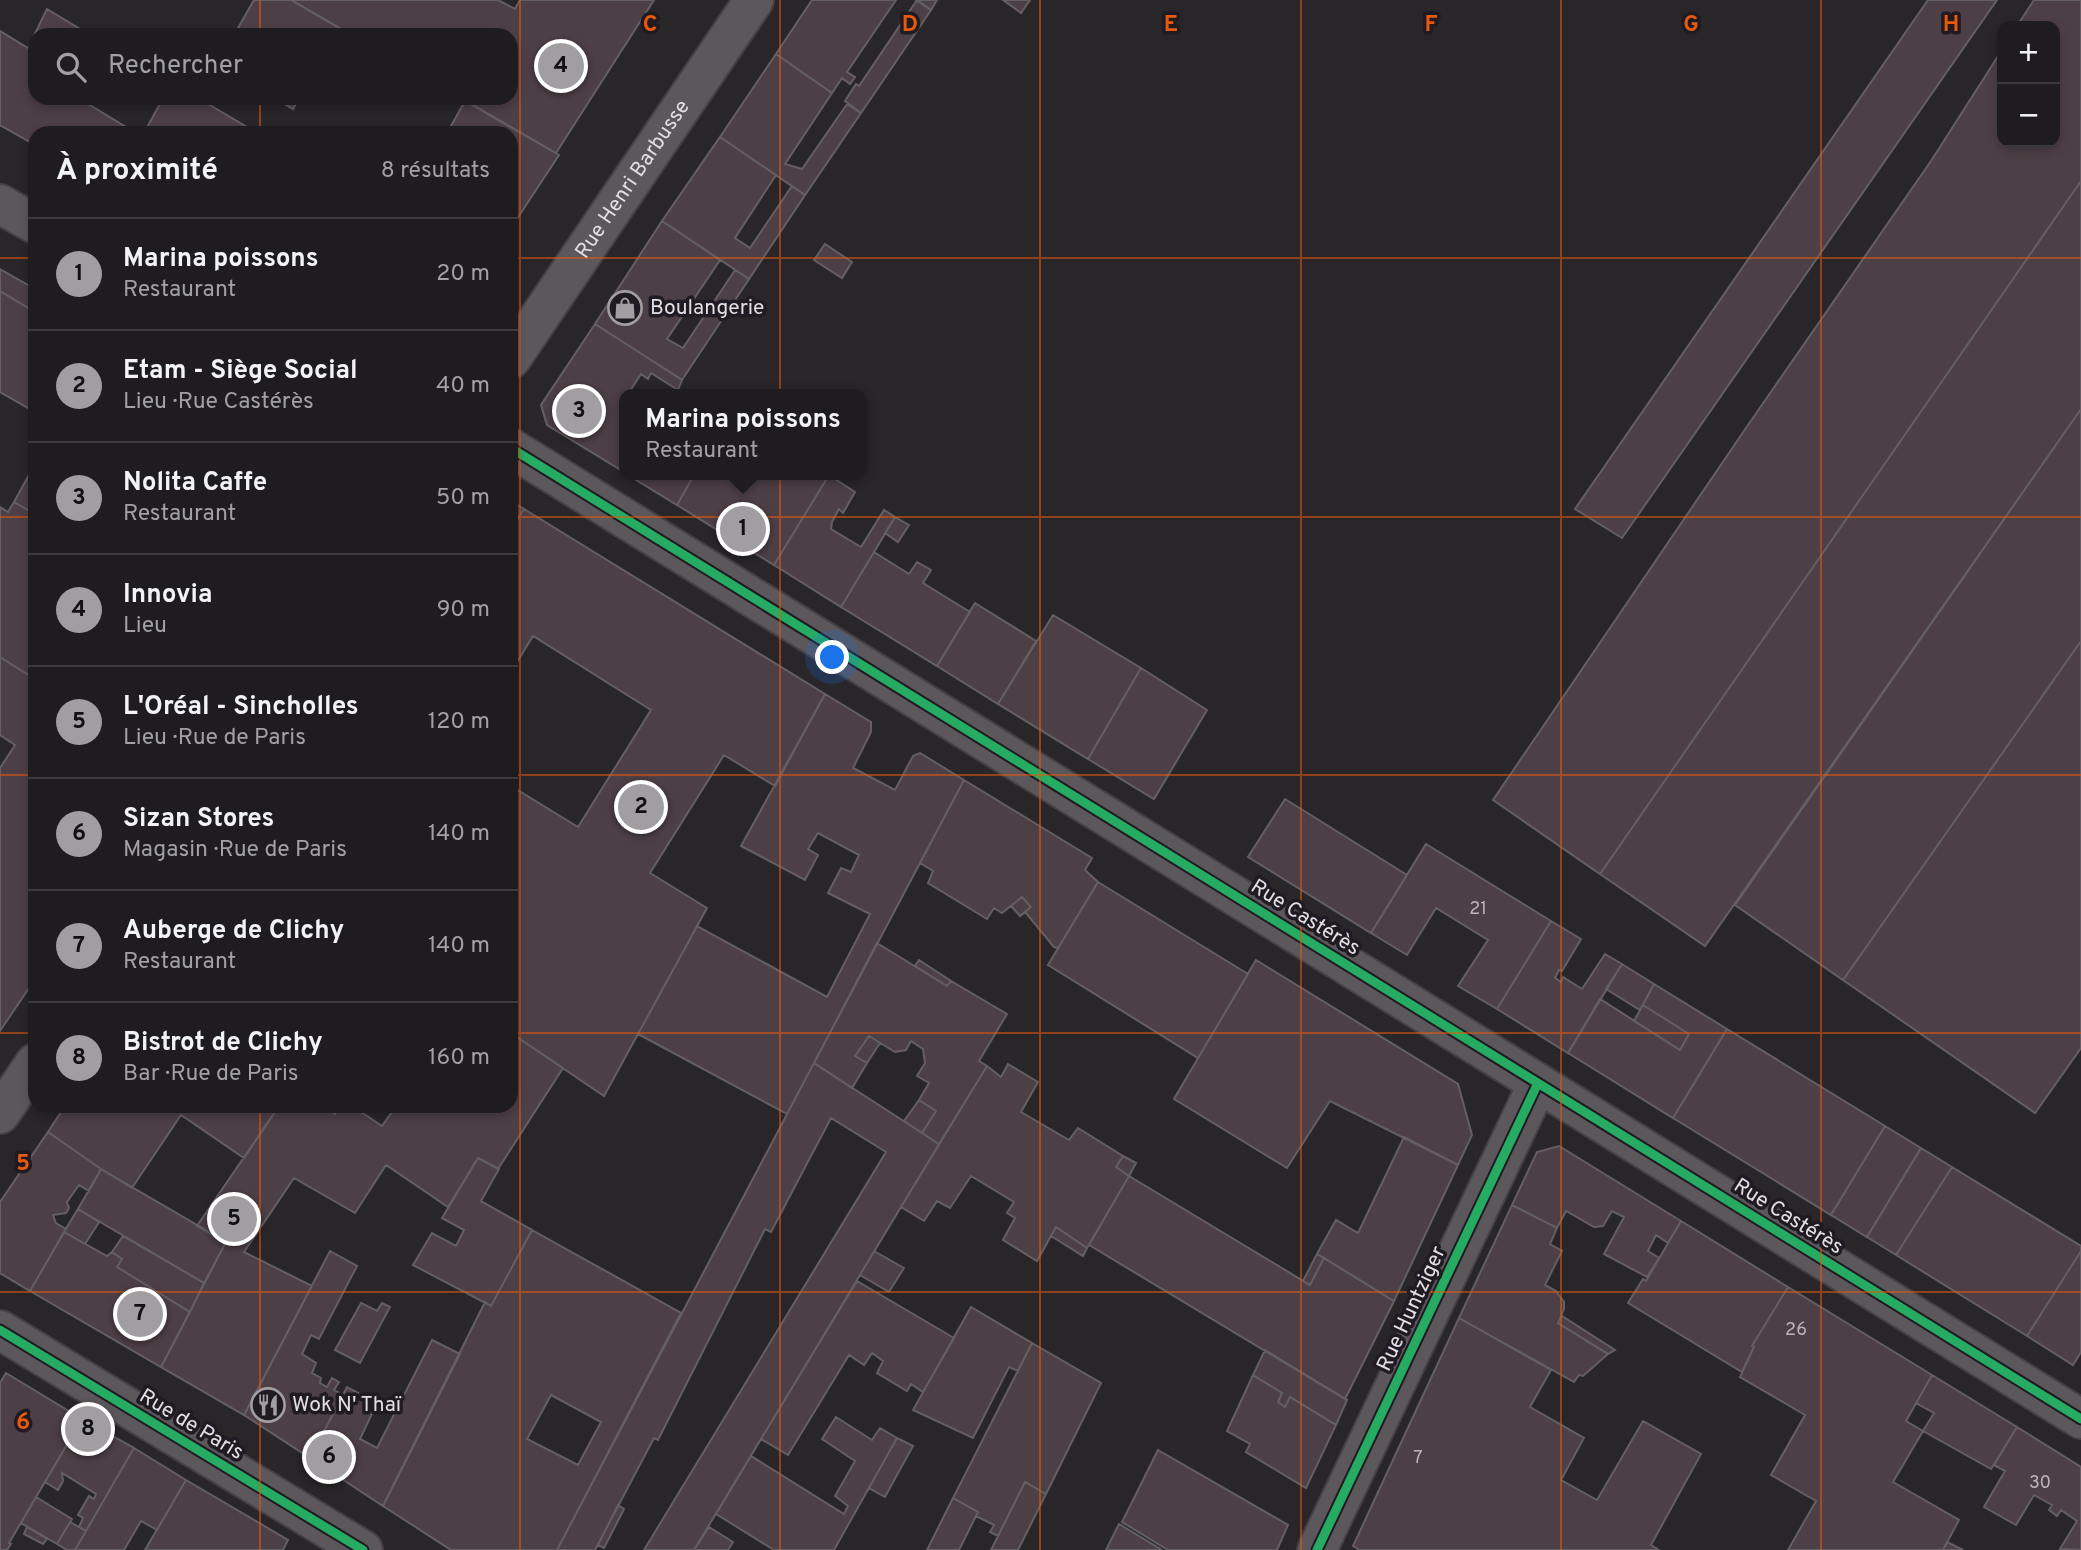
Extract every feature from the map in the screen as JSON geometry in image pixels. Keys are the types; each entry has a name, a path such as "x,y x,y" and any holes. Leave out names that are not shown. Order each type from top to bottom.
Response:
{"street":[{"name":"Rue Henri Barbusse","path":"518,349 754,0"},
{"path":"0,204 28,220"},
{"name":"Rue Castérès","path":"518,451 2081,1419"},
{"path":"0,1114 28,1073"},
{"name":"Rue Huntziger","path":"1317,1550 1538,1083"},
{"name":"Rue de Paris","path":"0,1330 363,1550"}],"building":[{"path":"254,0 291,0 340,28 238,28"},
{"path":"291,0 498,0 515,9 520,0 654,0 556,153 518,131 518,126 509,126 473,105 518,105 518,28 339,28"},
{"path":"812,0 896,0 847,72 855,77 850,84 842,78 832,93 776,54"},
{"path":"916,0 937,0 931,10"},
{"path":"917,0 931,10 861,113 845,101 856,84 859,86"},
{"path":"1003,0 1030,0 1021,13"},
{"path":"1928,0 1997,0 1622,538 1575,509"},
{"path":"2034,0 2081,0 2081,181 1600,874 1493,800 1931,161 1997,58 1997,147 2060,147 2060,21 2020,21"},
{"path":"47,9 78,28 38,28"},
{"path":"0,31 28,48 28,105 90,105 124,126 28,126 28,141 0,125"},
{"path":"776,54 832,93 785,164 802,169 847,104 861,113 805,195 720,137"},
{"path":"159,105 210,105 245,126 148,126"},
{"path":"463,105 472,105 509,126 451,126"},
{"path":"518,131 559,155 518,217"},
{"path":"720,137 776,175 735,238 750,248 792,186 805,195 749,279 662,221"},
{"path":"2081,181 2081,409 1705,946 1600,874"},
{"path":"662,221 720,260 667,339 683,348 735,270 749,279 682,380 595,324"},
{"path":"825,244 852,262 842,278 814,260"},
{"path":"0,269 28,285 28,308 0,291"},
{"path":"0,291 28,308 28,408 0,392"},
{"path":"595,324 682,380 676,389 651,373 648,379 641,374 631,389 619,389 619,469 547,425 541,405"},
{"path":"2081,409 2081,641 1843,980 1735,905"},
{"path":"28,477 28,510 14,502"},
{"path":"636,480 691,480 677,505"},
{"path":"691,480 826,480 774,565 677,505"},
{"path":"826,480 837,480 855,492 843,513 839,509 831,529 861,547 884,510 895,517 841,607 774,565"},
{"path":"14,502 28,510 28,675 0,657 0,507 8,512"},
{"path":"518,505 524,509 518,519"},
{"path":"524,509 825,694 775,786 724,755 650,873 707,908 604,1096 518,1038 518,790 578,827 651,710 533,636 518,661 518,519"},
{"path":"895,517 909,525 898,542 885,533"},
{"path":"874,552 909,574 917,562 931,570 923,583 970,612 937,666 841,607"},
{"path":"975,603 1036,641 998,704 937,666"},
{"path":"1053,615 1141,668 1088,759 998,704"},
{"path":"2081,641 2081,1048 2035,1113 1843,980"},
{"path":"0,657 28,675 28,989 0,1031 0,768 15,745 0,735"},
{"path":"1141,668 1207,710 1154,799 1088,759"},
{"path":"825,694 871,722 871,732 853,768 895,790 913,756 920,753 964,780 787,1114 638,1034 697,926 827,997 870,914 828,893 841,868 851,872 859,855 818,833 808,849 818,855 805,880 741,846"},
{"path":"964,780 1092,858 1085,870 1098,882 1058,948 1054,947 1025,912 1031,907 1022,897 1002,913 994,908 987,919 928,883 933,871 920,863"},
{"path":"1285,799 1407,875 1371,933 1248,857"},
{"path":"1426,844 1551,921 1497,1009 1458,986 1488,940 1436,908 1407,955 1371,933"},
{"path":"1098,882 1248,974 1198,1058 1048,965"},
{"path":"1022,897 1031,907 1020,916 1011,906"},
{"path":"1551,921 1581,939 1555,978 1561,982 1563,977 1582,989 1605,954 1622,964 1568,1053 1497,1009"},
{"path":"877,943 947,986 951,981 1007,1014 979,1061 987,1066 939,1144 922,1133 936,1111 919,1100 929,1083 917,1076 925,1063 923,1049 911,1041 906,1050 895,1052 869,1036 855,1056 867,1063 852,1088 814,1063"},
{"path":"919,960 951,981 947,986 915,966"},
{"path":"1256,960 1458,1084 1472,1135 1458,1165 1330,1101 1287,1168 1174,1099"},
{"path":"1622,964 1654,984 1640,1010 1606,989"},
{"path":"1654,984 1727,1029 1673,1118 1568,1053 1600,999 1680,1050 1689,1034 1643,1005"},
{"path":"1643,1005 1689,1034 1680,1050 1634,1021"},
{"path":"1727,1029 1885,1126 1831,1215 1673,1118"},
{"path":"869,1036 880,1043 867,1063 855,1056"},
{"path":"518,1038 563,1068 498,1169 478,1158 448,1207 386,1165 355,1213 294,1178 244,1252 312,1286 244,1415 161,1367 226,1242 197,1226 274,1113 362,1113 382,1126 391,1113 518,1113"},
{"path":"814,1063 939,1144 694,1550 644,1550 886,1152 831,1118 771,1232 765,1229 658,1440 654,1438 595,1550 557,1550"},
{"path":"1008,1064 1038,1082 1021,1112 1069,1140 1078,1128 1123,1156 1116,1167 1129,1176 1087,1248 1056,1227 1037,1261 1003,1240 1015,1218 1007,1213 1014,1202 971,1176 950,1208 937,1201 924,1221 901,1207 987,1066 1001,1077"},
{"path":"919,1100 936,1111 922,1133 904,1121"},
{"path":"60,1113 274,1113 244,1158 181,1115 132,1188 48,1132"},
{"path":"1885,1126 1921,1148 1867,1237 1831,1215"},
{"path":"48,1132 101,1169 89,1191 79,1185 67,1202 69,1208 66,1213 53,1215 56,1223 66,1229 30,1291 0,1273 0,1202"},
{"path":"1404,1137 1458,1165 1394,1301 1317,1254 1336,1220 1358,1233"},
{"path":"1559,1146 1681,1221 1668,1243 1656,1235 1648,1251 1659,1258 1647,1277 1604,1254 1624,1217 1612,1211 1603,1226 1594,1227 1566,1211 1557,1228 1512,1205 1537,1152"},
{"path":"1921,1148 1952,1167 1896,1255 1867,1237"},
{"path":"1123,1156 1136,1163 1129,1176 1116,1167"},
{"path":"478,1158 499,1169 481,1201 532,1230 491,1306 413,1265 432,1233 456,1246 464,1230 442,1218"},
{"path":"1952,1167 2081,1246 2081,1251 2027,1336 1896,1255"},
{"path":"101,1169 226,1242 204,1283 78,1209"},
{"path":"1129,1176 1310,1285 1324,1258 1394,1301 1345,1399 1089,1245"},
{"path":"1512,1205 1557,1228 1550,1244 1562,1251 1545,1285 1556,1291 1564,1302 1558,1323 1608,1354 1583,1376 1579,1375 1574,1382 1459,1318"},
{"path":"78,1209 99,1222 85,1244 64,1232"},
{"path":"1681,1221 1788,1287 1752,1346 1754,1347 1742,1372 1628,1303 1643,1279 1646,1281"},
{"path":"1056,1227 1087,1248 1083,1256 1051,1236"},
{"path":"532,1230 681,1313 557,1550 451,1550 383,1506 485,1302 491,1306","holes":["551,1395 601,1422 578,1465 527,1439"]},
{"path":"64,1232 107,1256 112,1252 122,1259 117,1267 190,1312 161,1367 30,1291"},
{"path":"123,1236 204,1283 190,1312 117,1267 122,1259 112,1252"},
{"path":"330,1251 357,1266 319,1339 311,1335 302,1354 316,1363 312,1373 321,1378 320,1383 327,1387 332,1378 339,1382 334,1390 343,1395 310,1458 244,1415"},
{"path":"874,1251 904,1268 889,1292 860,1275"},
{"path":"2081,1251 2081,1352 2073,1365 2027,1336"},
{"path":"1317,1254 1324,1258 1310,1285 1303,1281"},
{"path":"857,1281 954,1338 923,1392 911,1384 907,1391 877,1373 883,1361 872,1353 864,1365 849,1355 788,1455 761,1439"},
{"path":"1788,1287 1932,1375 1906,1421 1923,1431 1893,1482 1959,1520 1943,1550 1788,1550 1816,1501 1771,1475 1805,1415 1740,1377 1754,1347 1752,1346"},
{"path":"361,1303 377,1311 382,1303 390,1307 360,1363 335,1350"},
{"path":"971,1307 1032,1343 1018,1371 1009,1367 973,1438 913,1410"},
{"path":"1562,1316 1615,1350 1608,1354 1558,1323"},
{"path":"1459,1318 1551,1370 1530,1407 1584,1438 1561,1480 1597,1500 1643,1421 1701,1454 1651,1545 1659,1550 1360,1550 1353,1546"},
{"path":"432,1340 460,1354 383,1506 310,1458 347,1387 377,1403 360,1439 377,1448"},
{"path":"1032,1343 1101,1383 1046,1494 1025,1482 998,1536 990,1532 994,1525 976,1516 978,1512 953,1498"},
{"path":"1265,1350 1347,1400 1336,1425 1290,1397 1285,1407 1278,1402 1282,1393 1253,1375"},
{"path":"6,1373 82,1419 9,1543 11,1544 7,1550 0,1550 0,1383"},
{"path":"1253,1375 1282,1393 1278,1402 1285,1407 1290,1397 1336,1425 1306,1488 1246,1452 1250,1444 1227,1431"},
{"path":"1932,1375 2017,1427 1991,1469 1923,1431 1934,1413 1916,1403"},
{"path":"836,1417 872,1440 880,1428 897,1438 834,1550 774,1550 716,1514 751,1456 844,1514 848,1506 835,1496 855,1461 822,1439"},
{"path":"82,1419 134,1448 86,1531 79,1527 83,1518 78,1515 89,1496 94,1499 96,1494 62,1473 63,1481 58,1490 45,1482"},
{"path":"2017,1427 2081,1467 2081,1550 2060,1549 2077,1521 2061,1510 2057,1516 2049,1510 2052,1505 2034,1495 2016,1525 1984,1507 2005,1471 1994,1465"},
{"path":"897,1438 913,1446 885,1497 869,1488"},
{"path":"134,1448 186,1480 157,1530 141,1521 124,1550 75,1550"},
{"path":"1158,1450 1288,1525 1277,1550 1168,1550 1122,1522"},
{"path":"186,1480 288,1540 283,1550 145,1550"},
{"path":"1025,1482 1046,1494 1018,1550 991,1550"},
{"path":"36,1497 72,1519 57,1544 21,1523"},
{"path":"953,1498 978,1512 959,1550 927,1550"},
{"path":"618,1505 624,1509 604,1548 598,1545"},
{"path":"70,1522 86,1531 75,1550 67,1550 57,1544"},
{"path":"1119,1524 1162,1550 1106,1550"},
{"path":"27,1527 47,1539 43,1544 24,1534"},
{"path":"709,1527 733,1542 728,1550 694,1550"},
{"path":"1947,1542 1963,1550 1943,1550"}],"cycle path":[{"path":"518,452 2081,1419"},
{"path":"1317,1550 1538,1083"},
{"path":"0,1330 363,1550"}],"place":[{"name":"Innovia","path":"561,66"},
{"name":"Boulangerie","path":"625,308"},
{"name":"Nolita Caffe","path":"579,411"},
{"name":"Marina poissons","path":"743,529"},
{"name":"Etam - Siège Social","path":"641,807"},
{"name":"L'Oréal - Sincholles","path":"234,1219"},
{"name":"Auberge de Clichy","path":"140,1314"},
{"name":"Wok N' Thaï","path":"268,1405"},
{"name":"Bistrot de Clichy","path":"88,1429"},
{"name":"Sizan Stores","path":"329,1457"}]}
